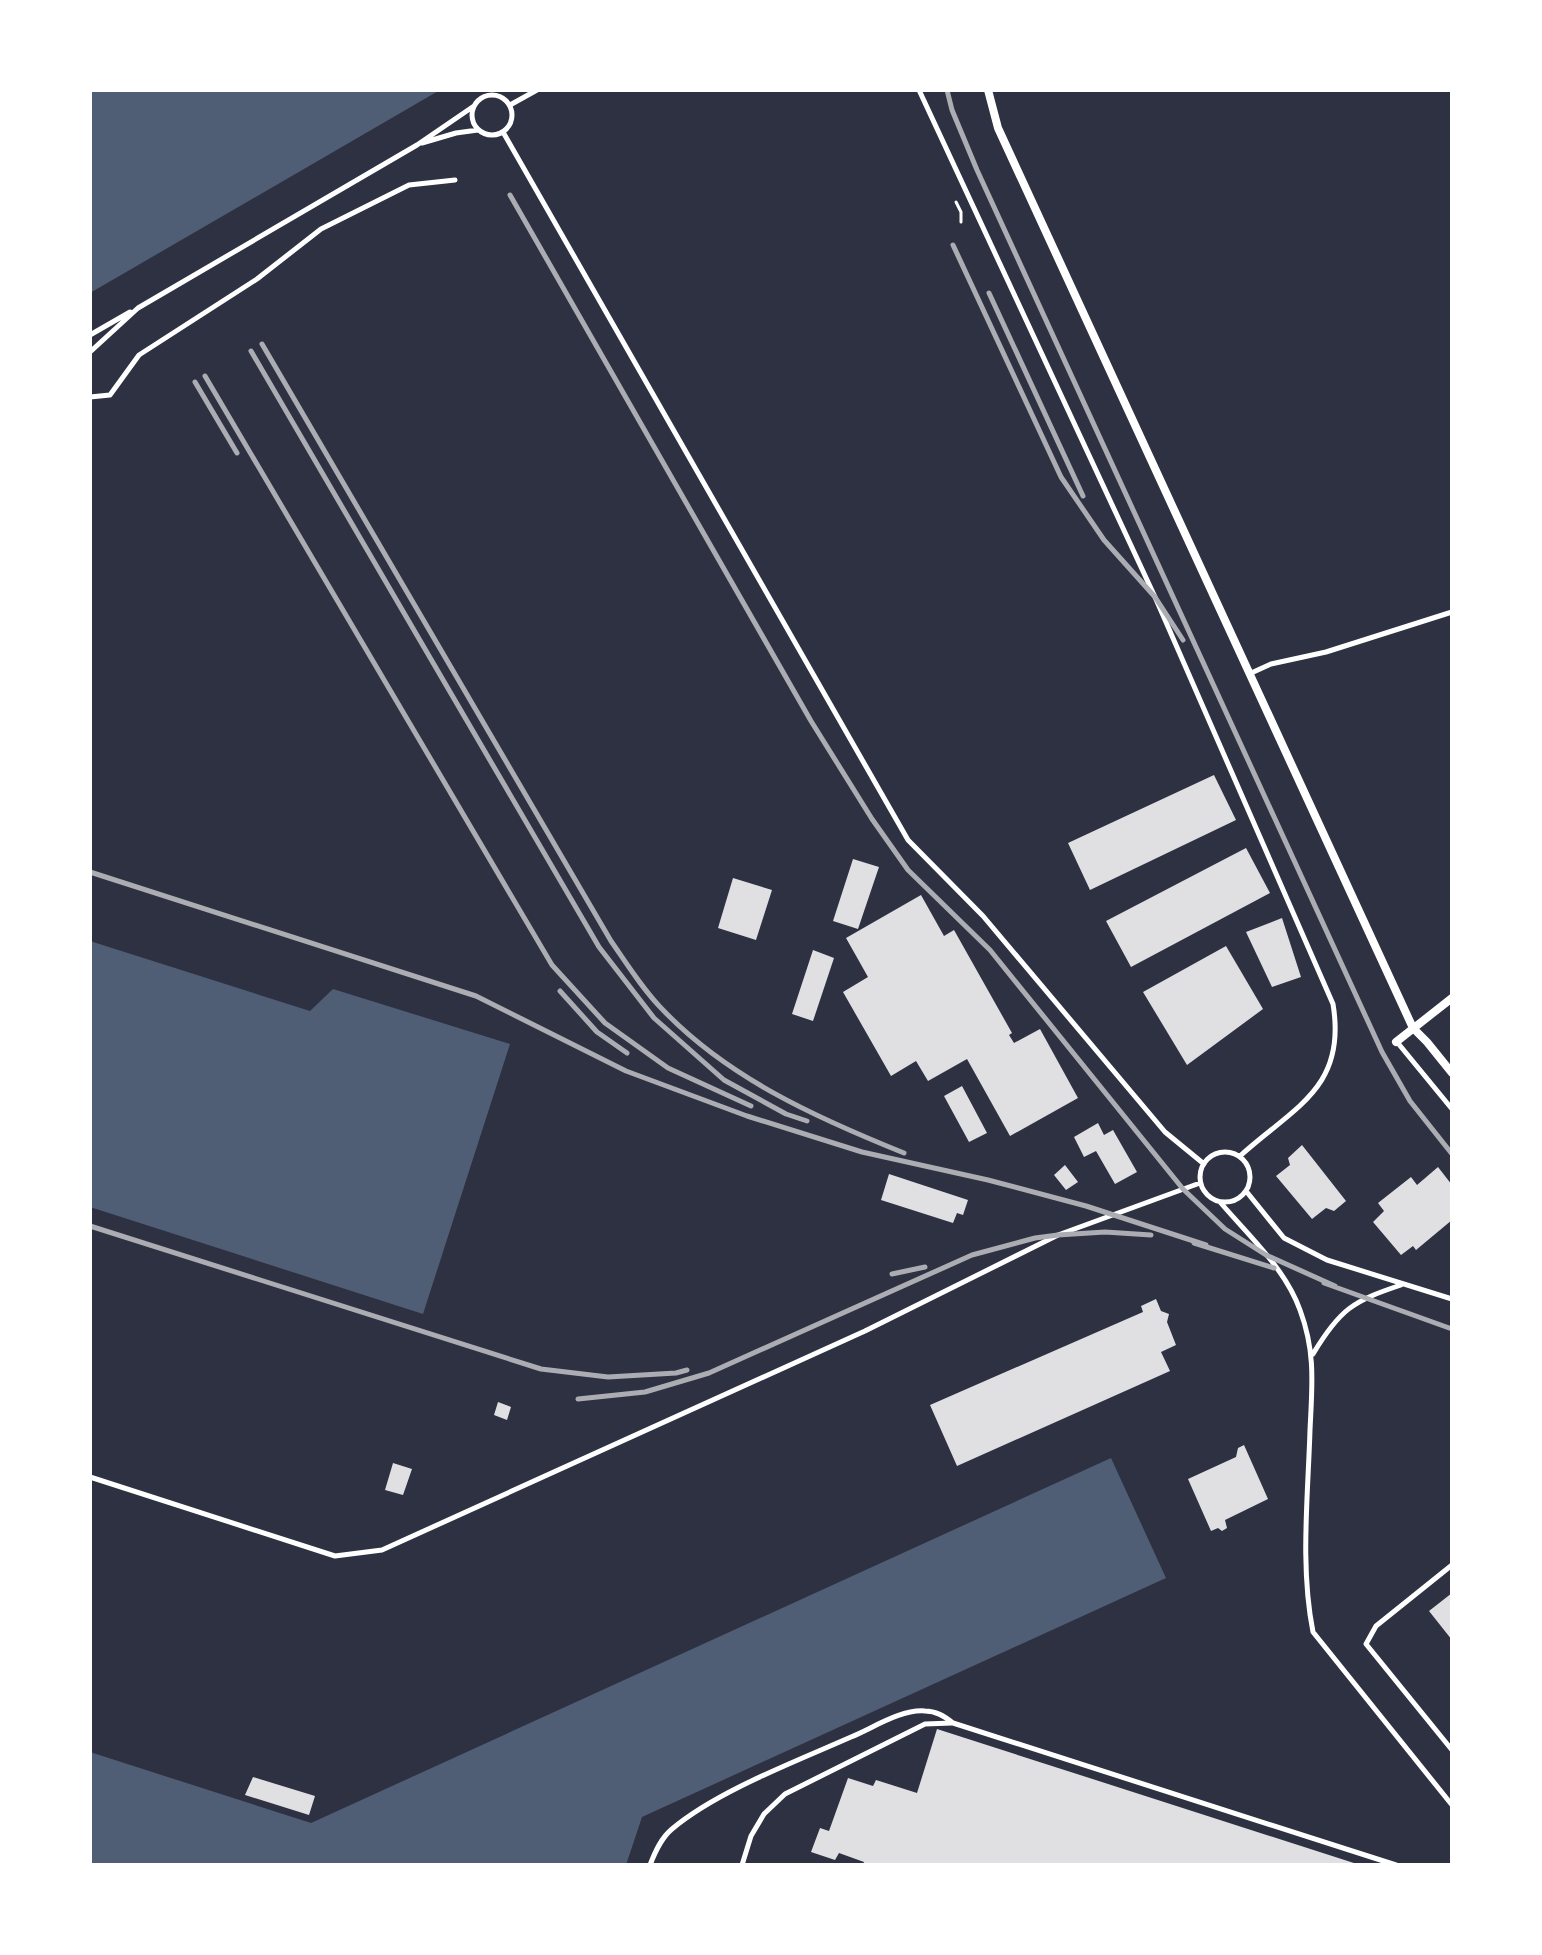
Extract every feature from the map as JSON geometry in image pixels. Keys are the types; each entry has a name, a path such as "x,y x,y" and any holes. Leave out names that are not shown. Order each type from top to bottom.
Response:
{"street":[{"path":"988,90 998,128 1413,1028 1452,1073"},
{"path":"1396,1042 1452,998"}],"lane":[{"path":"510,105 537,90"},
{"path":"919,90 1155,597 1333,1004 1337,1032 1330,1069 1313,1094 1240,1156"},
{"path":"90,335 417,145 483,97 495,94 510,105"},
{"path":"417,145 456,133 478,130 490,135 503,132 511,123 510,105"},
{"path":"474,106 472,119 478,130"},
{"path":"503,132 908,840 983,916 1165,1132 1204,1164"},
{"path":"90,397 110,395 139,355 257,279 321,229 409,185 455,180"},
{"path":"90,352 138,308"},
{"path":"1249,674 1271,664 1326,652 1452,612"},
{"path":"1396,1042 1452,1109"},
{"path":"1220,1202 1235,1201 1250,1184 1249,1169 1240,1156 1224,1152 1209,1157 1204,1164 1200,1183 1207,1195 1220,1202 1278,1269 1300,1307 1313,1354 1307,1523 1308,1607 1313,1632 1452,1805"},
{"path":"90,1477 335,1556 382,1550 865,1331 1058,1235 1200,1183"},
{"path":"1246,1191 1284,1238 1327,1260 1452,1299"},
{"path":"1313,1354 1335,1319 1366,1297 1402,1284"},
{"path":"1452,1565 1376,1626 1366,1644 1452,1750"},
{"path":"650,1865 656,1849 669,1831 706,1807 785,1767 903,1714 924,1711 942,1715 953,1723 1396,1865"},
{"path":"742,1865 751,1836 764,1814 785,1794 925,1724 953,1723"}],"path":[{"path":"956,202 961,212 961,222"}],"water":[{"path":"90,90 440,90 90,293"},
{"path":"90,941 310,1011 333,989 510,1044 423,1314 90,1207"},
{"path":"1111,1458 1166,1578 642,1817 626,1865 90,1865 90,1752 311,1823"}],"building":[{"path":"1214,775 1236,820 1090,890 1068,843"},
{"path":"1246,848 1270,893 1131,967 1106,921"},
{"path":"853,859 879,867 858,929 833,921"},
{"path":"733,878 772,890 756,940 718,928"},
{"path":"921,895 944,936 954,930 1012,1033 1009,1035 1014,1043 1040,1029 1078,1098 1010,1136 967,1059 928,1081 916,1061 891,1076 843,992 868,977 846,938"},
{"path":"1282,918 1301,977 1272,987 1246,932"},
{"path":"1226,946 1263,1009 1187,1065 1143,992"},
{"path":"813,950 834,958 813,1021 792,1014"},
{"path":"962,1086 987,1133 969,1142 944,1096"},
{"path":"1098,1123 1104,1135 1113,1130 1137,1172 1115,1184 1096,1151 1084,1157 1074,1137"},
{"path":"1302,1145 1346,1201 1334,1211 1326,1208 1312,1219 1276,1176 1290,1165 1288,1158"},
{"path":"1065,1165 1078,1182 1066,1190 1054,1175"},
{"path":"1438,1167 1452,1185 1452,1220 1416,1250 1413,1246 1401,1255 1373,1222 1384,1211 1378,1203 1411,1177 1417,1185"},
{"path":"889,1174 968,1200 963,1215 957,1213 953,1223 881,1200"},
{"path":"1156,1299 1161,1311 1169,1314 1167,1322 1176,1345 1161,1352 1170,1371 957,1466 930,1405 1143,1312 1141,1306"},
{"path":"498,1402 511,1407 507,1420 494,1415"},
{"path":"1244,1445 1268,1499 1225,1520 1227,1528 1222,1531 1218,1528 1211,1531 1188,1479 1236,1457 1238,1448"},
{"path":"393,1463 412,1469 403,1495 385,1490"},
{"path":"1452,1593 1452,1640 1429,1611"},
{"path":"937,1729 1357,1865 863,1865 864,1862 839,1853 835,1860 811,1852 820,1828 829,1831 848,1778 873,1786 876,1780 917,1793"},
{"path":"253,1777 315,1796 309,1815 245,1795"}],"railway":[{"path":"947,90 977,170 1382,1052 1410,1101 1452,1154"},
{"path":"510,195 811,721 908,870 990,950 1183,1189 1225,1229 1266,1255 1335,1286"},
{"path":"953,245 1061,477 1104,540 1155,597 1183,640"},
{"path":"989,293 1083,496"},
{"path":"262,344 611,941 649,994 688,1034 745,1076 807,1110 904,1153"},
{"path":"251,351 599,947 654,1018 724,1080 786,1114 807,1121"},
{"path":"205,376 552,965 605,1023 668,1068 751,1106"},
{"path":"195,382 237,453"},
{"path":"90,872 476,996 626,1071 747,1116 862,1152 1086,1206 1206,1245"},
{"path":"560,991 597,1032 627,1053"},
{"path":"90,1226 541,1369 608,1377 687,1370"},
{"path":"578,1399 645,1392 709,1373 972,1255 1058,1235 1105,1232 1151,1235"},
{"path":"1194,1243 1274,1268"},
{"path":"892,1274 925,1267"},
{"path":"1324,1283 1452,1329"}]}
